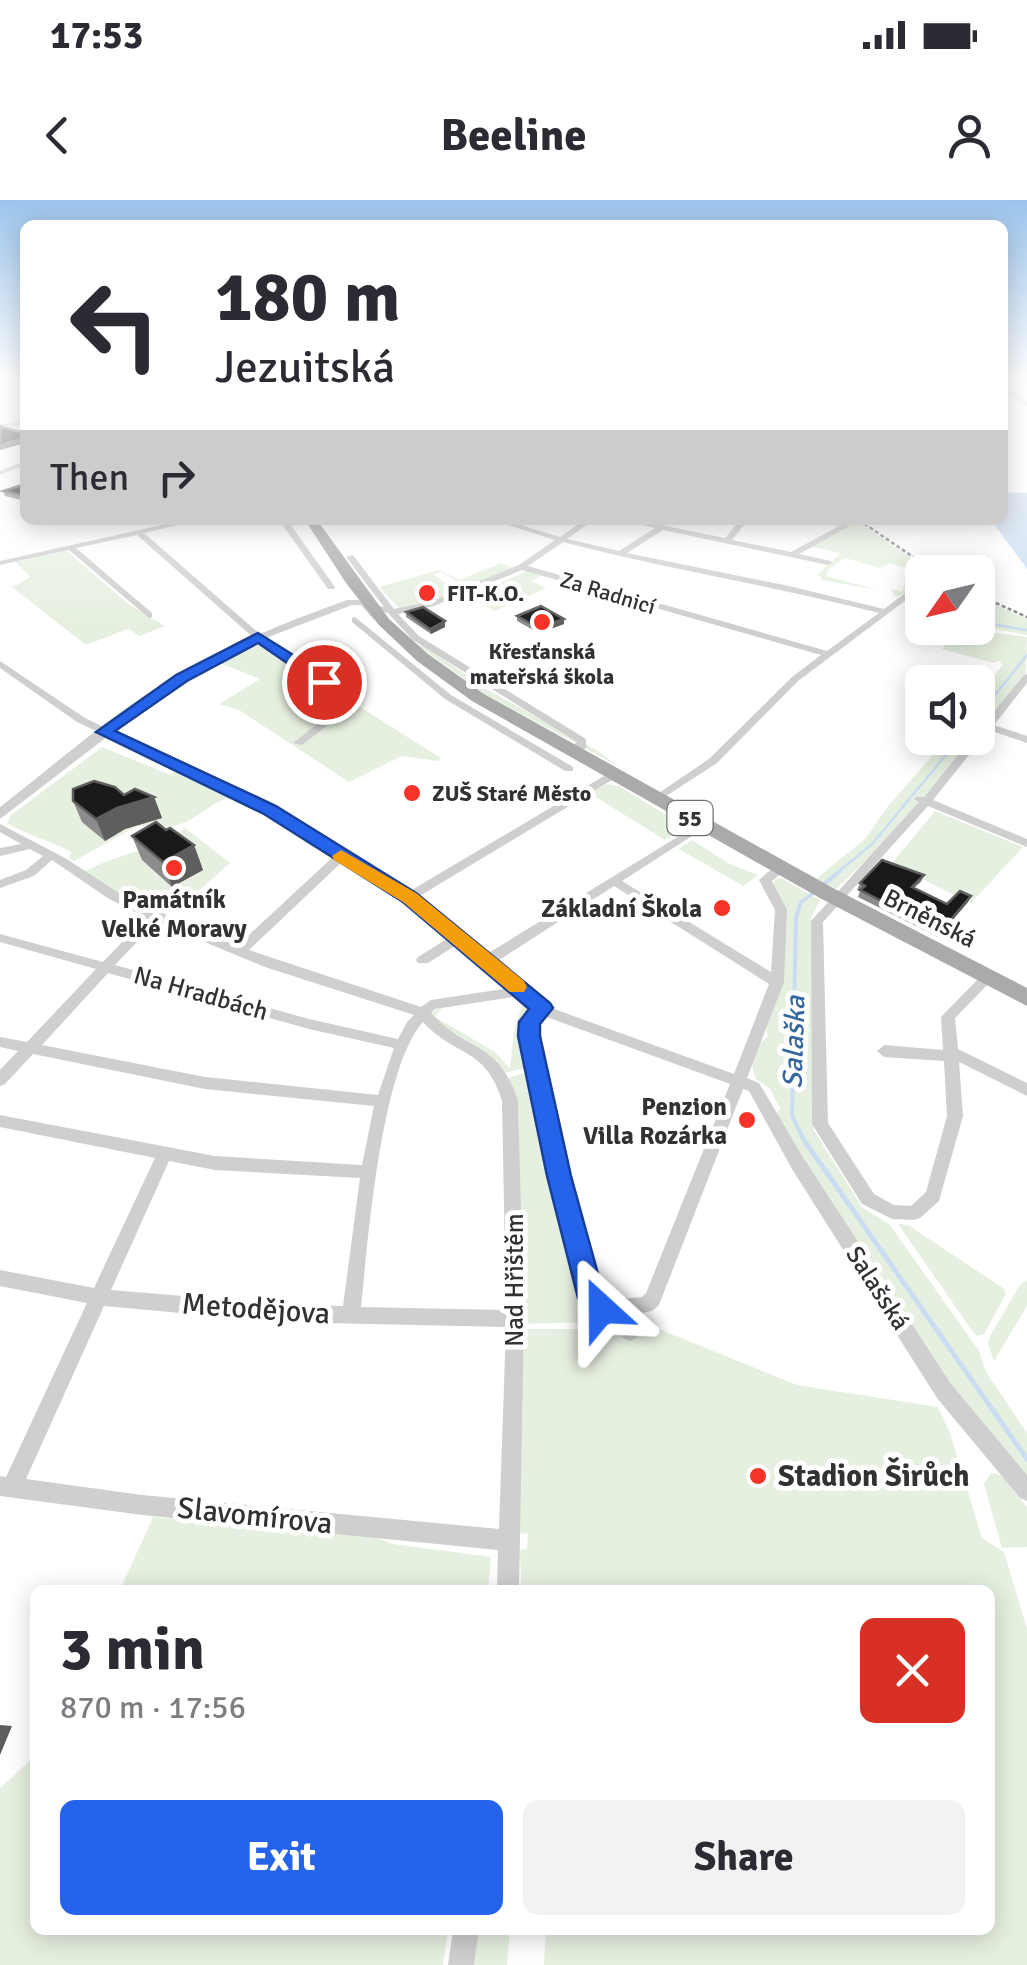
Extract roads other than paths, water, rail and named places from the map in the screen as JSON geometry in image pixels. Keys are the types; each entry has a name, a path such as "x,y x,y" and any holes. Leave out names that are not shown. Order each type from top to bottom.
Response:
{"main road":[{"name":"55","path":"315,525 347,563 348,602 371,607 488,704 570,760 613,775 824,893"},
{"name":"Brněnská","path":"824,893 1027,998"}],"street":[{"path":"0,563 173,525"},
{"path":"288,525 332,587"},
{"path":"511,525 619,555 812,592 887,612"},
{"path":"392,625 522,568 582,525"},
{"path":"648,525 828,563"},
{"path":"619,555 664,525"},
{"path":"727,541 740,525"},
{"path":"792,555 844,528"},
{"path":"139,533 258,637 322,679 337,705 335,715 298,743"},
{"path":"70,547 149,615"},
{"path":"347,563 348,602"},
{"path":"347,563 392,625"},
{"name":"Za Radnicí","path":"522,568 826,654"},
{"path":"657,799 713,761 795,678 905,598"},
{"path":"0,814 104,732 182,678 277,628 348,602"},
{"path":"348,602 416,638 582,741 582,746 570,760 448,697 355,620"},
{"path":"277,628 348,602"},
{"path":"0,664 44,697 104,732 253,801 410,898 542,1008 738,1080"},
{"path":"995,717 1027,676"},
{"path":"488,704 506,696"},
{"path":"995,729 1027,740"},
{"path":"962,755 922,800 824,893 816,924 818,1117 824,1134 868,1199 878,1207 914,1213 933,1196 955,1116 948,1017 986,978"},
{"path":"410,898 516,830 613,775"},
{"path":"922,800 1027,843"},
{"path":"487,961 702,825"},
{"name":"Nad Hřištěm","path":"0,827 113,896 154,916 240,951 422,1012 431,1023 488,1058 508,1089 514,1134 515,1319 508,1585"},
{"path":"0,852 32,845"},
{"path":"0,884 30,873 51,855"},
{"path":"240,951 341,856"},
{"path":"542,1008 528,1031 559,1176 592,1298 602,1309 646,1305 653,1299 777,982 780,910 765,880 780,868"},
{"path":"614,881 777,982"},
{"path":"0,1080 154,916"},
{"name":"Na Hradbách","path":"0,938 309,1024 403,1045"},
{"path":"423,960 459,938"},
{"path":"351,1315 382,1101 403,1045 422,1012 437,1003 522,991"},
{"path":"0,1042 205,1083 382,1101"},
{"path":"884,1051 953,1054 1027,1090"},
{"name":"Salašská","path":"738,1080 761,1094 798,1164 944,1391 1027,1491"},
{"path":"0,1122 164,1156 283,1169 370,1172"},
{"path":"5,1487 164,1156"},
{"name":"Metodějova","path":"0,1278 100,1296 262,1312 515,1319"},
{"path":"627,1307 630,1332"},
{"name":"Slavomírova","path":"5,1487 142,1505 511,1542"},
{"path":"461,1965 465,1935"}],"water":[{"path":"1008,492 1027,493 1027,569 995,525 1008,525"}],"waterway":[{"path":"995,625 1027,630"},
{"name":"Salaška","path":"995,695 1027,655"},
{"name":"Salaška","path":"837,873 872,844 946,755"},
{"name":"Salaška","path":"824,884 840,871"},
{"name":"Salaška","path":"807,1146 792,1116 796,917 801,902 813,893"},
{"name":"Salaška","path":"806,1143 1027,1459"}],"railway":[{"path":"866,525 910,555"},
{"path":"995,603 1027,617"}],"place":[{"name":"FIT-K.O.","path":"427,593"},
{"name":"Křesťanská mateřská škola","path":"542,622"},
{"name":"ZUŠ Staré Město","path":"412,793"},
{"name":"Památník Velké Moravy","path":"174,868"},
{"name":"Základní Škola","path":"722,908"},
{"name":"Penzion Villa Rozárka","path":"747,1120"},
{"name":"Stadion Širůch","path":"758,1476"}]}
